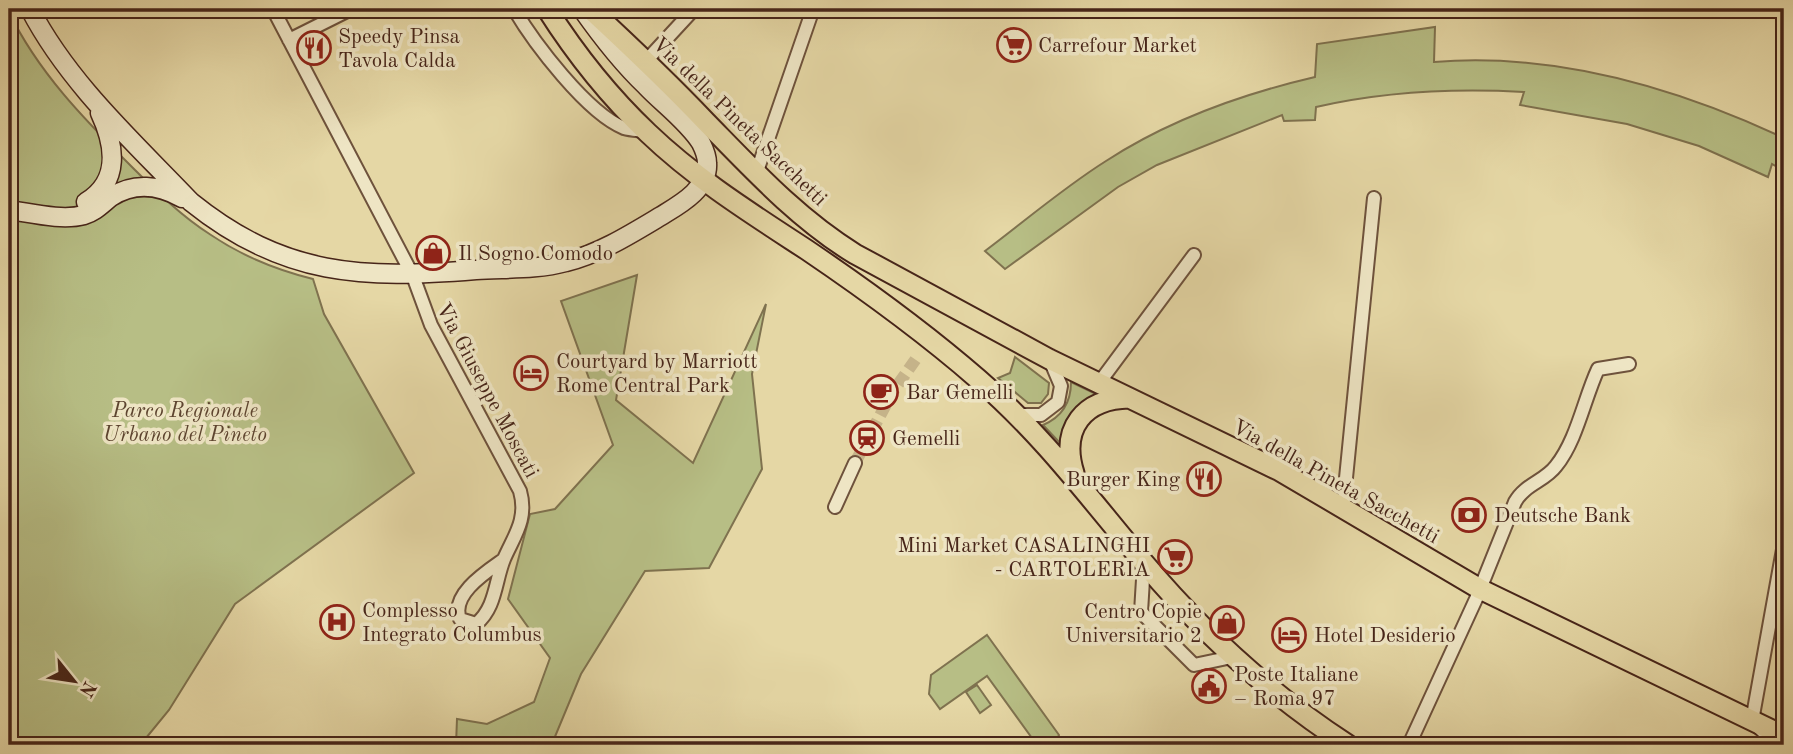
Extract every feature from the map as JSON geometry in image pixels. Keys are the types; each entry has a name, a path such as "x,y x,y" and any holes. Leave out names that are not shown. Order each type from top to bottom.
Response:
{"main road":[{"path":"547,9 585,62 646,132 703,179 908,322 1018,415 1076,479 1144,564 1232,657 1291,705 1348,745"},
{"name":"Via della Pineta Sacchetti","path":"590,9 646,61 756,174 839,245 1049,359 1280,471 1480,589 1784,736"},
{"path":"1076,479 1069,449 1078,421 1088,409 1102,401 1130,398"}],"street":[{"path":"30,9 57,54 93,97 191,202"},
{"name":"Via Giuseppe Moscati","path":"273,9 413,276 431,325 520,491 523,507 520,529 503,561 499,584 484,618 476,624 460,619 456,611 460,600 481,576 503,561"},
{"path":"289,40 351,9"},
{"path":"514,9 538,46 585,98 617,124 646,132"},
{"name":"Via della Pineta Sacchetti","path":"582,9 637,77 701,143 707,163 703,179"},
{"path":"646,61 694,9"},
{"path":"756,174 813,9"},
{"path":"60,215 91,199 102,190 113,163 109,133 93,97"},
{"path":"9,210 85,215 119,193 145,186 165,190 191,202 246,239 287,257 339,271 413,276 552,265 582,257 634,233 678,205 703,179"},
{"path":"1342,508 1374,198"},
{"path":"1099,383 1194,255"},
{"path":"1018,415 1041,415 1058,401 1060,380 1049,359"},
{"path":"1409,745 1480,589 1515,502 1525,489 1552,472 1562,458 1598,369 1629,364"},
{"path":"835,507 855,463"},
{"path":"1777,745 1752,721 1784,544"},
{"path":"1144,564 1141,612 1194,665 1232,657"}],"green space":[{"name":"Parco Regionale Urbano del Pineto","path":"9,12 34,55 63,94 169,203 200,228 247,256 313,279 324,314 414,473 235,604 169,710 146,738 145,745 9,745"},
{"path":"1435,27 1434,62 1525,62 1570,68 1658,89 1700,103 1784,138 1784,171 1772,164 1768,177 1699,146 1627,124 1520,105 1524,92 1471,90 1394,94 1316,107 1315,120 1284,121 1282,115 1157,165 1118,187 1005,269 985,251 1059,193 1130,146 1233,100 1315,77 1317,44"},
{"path":"637,275 616,400 693,463 766,304 752,374 762,469 709,568 645,571 581,674 554,739 570,745 456,745 457,719 487,724 534,702 550,658 508,599 530,514 555,509 613,445 561,301"},
{"path":"1015,357 1049,383 1048,394 1041,403 1028,403 998,378 1010,373"},
{"path":"1071,382 1096,394 1072,413 1060,443 1043,425 1055,418 1064,408"},
{"path":"987,635 1059,735 1054,745 1037,745 987,676 940,709 929,694 931,675"},
{"path":"977,685 991,705 980,713 966,692"}],"tunnel":[{"path":"855,463 892,393 918,356"}],"place":[{"name":"Carrefour Market","path":"1014,45"},
{"name":"Speedy Pinsa Tavola Calda","path":"314,48"},
{"name":"Il Sogno Comodo","path":"433,253"},
{"name":"Courtyard by Marriott Rome Central Park","path":"531,373"},
{"name":"Bar Gemelli","path":"881,392"},
{"name":"Gemelli","path":"867,438"},
{"name":"Burger King","path":"1204,479"},
{"name":"Deutsche Bank","path":"1469,515"},
{"name":"Mini Market CASALINGHI - CARTOLERIA","path":"1175,557"},
{"name":"Complesso Integrato Columbus","path":"337,622"},
{"name":"Centro Copie Universitario 2","path":"1227,623"},
{"name":"Hotel Desiderio","path":"1289,635"},
{"name":"Poste Italiane – Roma 97","path":"1209,686"}]}
